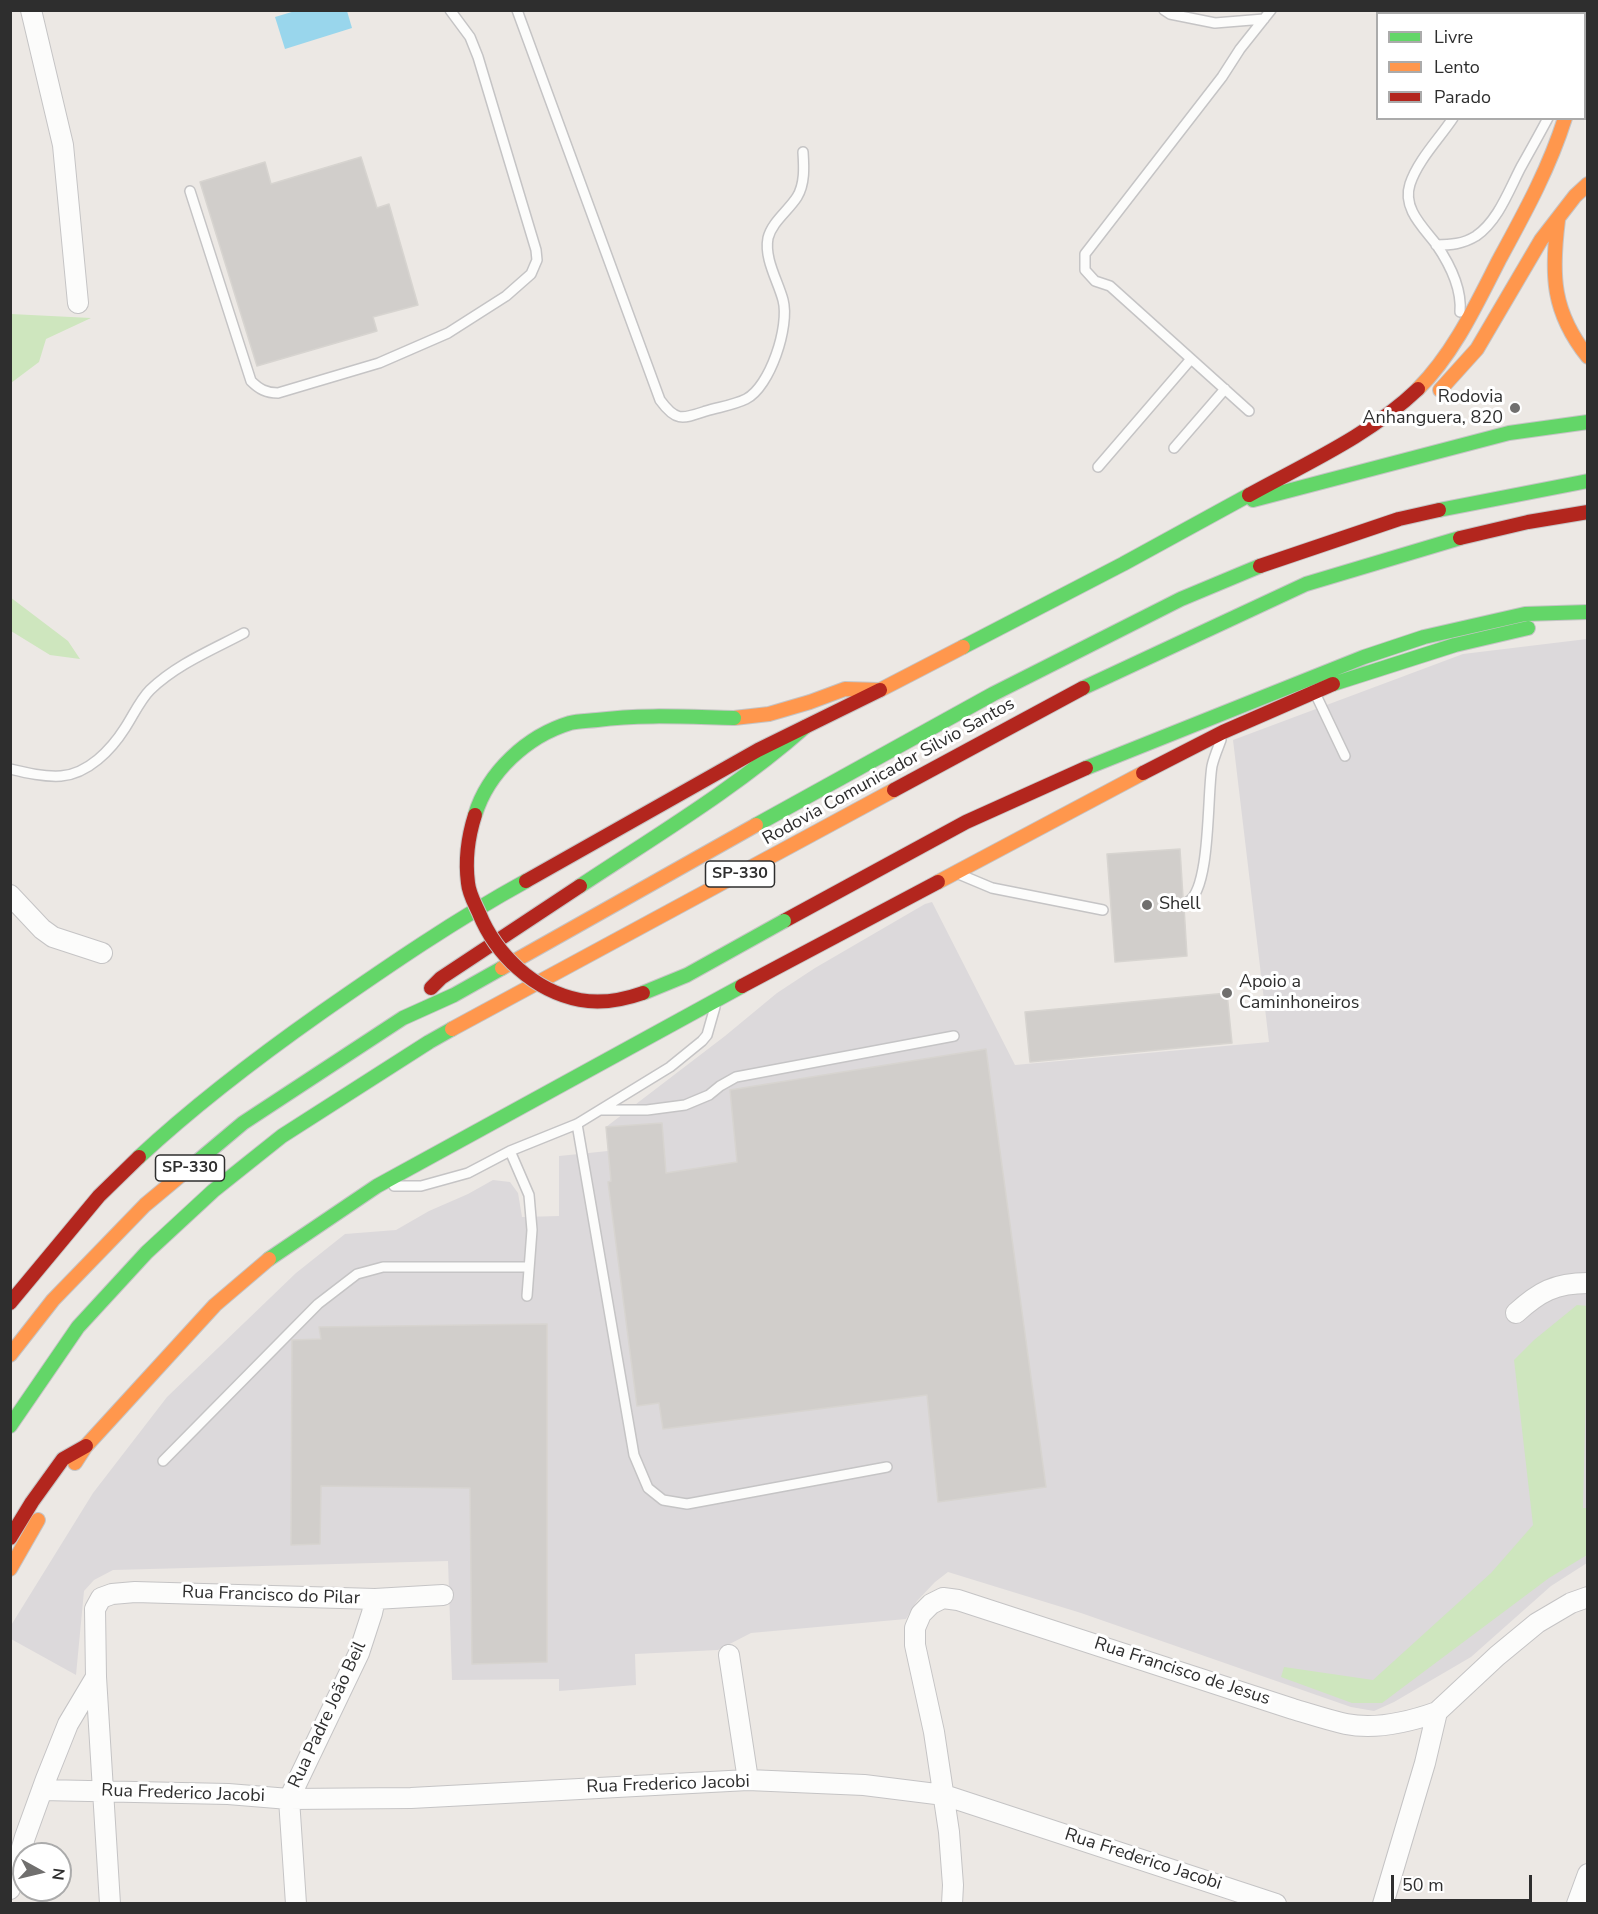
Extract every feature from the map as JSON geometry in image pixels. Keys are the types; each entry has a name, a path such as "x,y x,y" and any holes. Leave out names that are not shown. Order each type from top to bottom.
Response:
{"main road":[{"path":"10,1303 99,1196 170,1128 263,1054 393,962 502,894 758,750 880,690 1229,506 1374,425 1406,400 1434,371 1457,339 1524,215 1558,142 1564,120"},
{"path":"1433,398 1477,349 1536,249 1575,196 1587,184"},
{"path":"1559,218 1553,264 1556,295 1563,321 1575,343 1587,357"},
{"path":"1229,506 1509,433 1587,422"},
{"path":"1294,469 1332,457 1387,431"},
{"name":"Rodovia Comunicador Silvio Santos","path":"10,1355 53,1299 145,1205 243,1123 402,1018 454,995 993,694 1181,599 1268,563 1399,519 1458,505 1587,481"},
{"name":"Rodovia Comunicador Silvio Santos","path":"10,1426 78,1327 147,1252 213,1191 282,1136 429,1042 1010,726 1099,679 1187,637 1306,584 1468,537 1528,522 1587,512"},
{"path":"880,690 844,689 769,714 734,718 619,716 568,723 539,736 516,752 488,784 477,805 466,849 468,885 480,919 492,941 521,973 561,995 591,1001 624,999 678,980 966,822 1106,759 1424,636 1525,614 1587,613"},
{"path":"60,1486 86,1446 214,1305 269,1259 377,1186 717,1000 1098,796 1223,732 1314,692 1455,645 1587,613"},
{"path":"402,1018 441,978 725,790 780,751 805,727"},
{"path":"10,1538 63,1459 86,1446"},
{"path":"10,1569 47,1506"}],"street":[{"path":"32,10 63,145 78,303"},
{"path":"10,895 35,922 53,937 102,954"},
{"path":"1516,1313 1532,1298 1549,1289 1563,1284 1587,1283"},
{"name":"Rua Francisco do Pilar","path":"96,1677 95,1609 101,1598 112,1594 135,1592 375,1599 443,1594"},
{"path":"1383,1904 1414,1803 1437,1712 1497,1656 1537,1623 1571,1603 1587,1597"},
{"name":"Rua Francisco de Jesus","path":"944,1796 934,1732 915,1645 915,1628 921,1614 931,1604 943,1598 958,1600 1293,1709 1348,1724 1381,1725 1414,1720 1437,1712"},
{"name":"Rua Padre João Beil","path":"296,1904 289,1799 359,1653 375,1599"},
{"path":"729,1655 748,1780"},
{"path":"10,1889 25,1837 68,1724 96,1677"},
{"path":"96,1677 110,1904"},
{"name":"Rua Frederico Jacobi","path":"42,1790 228,1794 289,1799 423,1798 748,1780 864,1785 944,1796 1276,1904"},
{"path":"944,1796 951,1855 952,1904"},
{"path":"1577,1904 1587,1874"}],"lane":[{"path":"190,191 251,381 266,392 278,393 379,363 448,333 506,296 531,274 537,260 536,250 478,57 470,37 450,10"},
{"path":"517,10 660,400 670,414 682,419 746,399 757,390 768,373 784,331 785,315 784,302 769,257 768,239 773,226 798,195 804,175 803,152"},
{"path":"1164,10 1170,14 1215,23 1264,19"},
{"path":"1249,411 1110,286 1095,280 1085,270 1086,254 1271,10"},
{"path":"1452,120 1417,169 1408,197 1418,223 1436,245 1448,265 1457,288 1461,308 1457,339"},
{"path":"1436,245 1454,245 1465,242 1478,235 1492,220 1547,120"},
{"path":"1098,467 1191,358"},
{"path":"1174,448 1225,389"},
{"path":"10,769 43,776 63,776 83,769 100,758 116,742 149,691 179,666 244,633"},
{"path":"1314,692 1345,756"},
{"path":"1188,902 1196,894 1201,875 1209,814 1212,766 1223,732"},
{"path":"956,873 992,888 1103,910"},
{"path":"377,1186 421,1186 468,1173 510,1152 577,1124 670,1067 702,1041 707,1035 717,1000"},
{"path":"602,1110 647,1110 685,1105 709,1095 736,1077 954,1036"},
{"path":"577,1124 634,1455 648,1488 663,1500 687,1504 887,1467"},
{"path":"510,1152 529,1195 532,1230 527,1296"},
{"path":"163,1461 318,1304 357,1274 383,1267 529,1267"}],"shaded area":[{"path":"1587,639 1587,1563 1551,1586 1471,1657 1394,1702 1374,1711 1351,1707 1081,1613 948,1572 917,1601 906,1619 751,1633 718,1650 635,1654 636,1685 559,1691 559,1679 452,1680 448,1561 113,1570 94,1580 84,1591 76,1675 11,1639 10,1627 93,1493 167,1397 296,1273 345,1234 396,1230 493,1180 510,1182 518,1193 522,1217 559,1216 559,1156 608,1151 606,1127 777,993 815,968 925,904 932,902 1015,1065 1269,1042 1233,740 1463,654"}],"green space":[{"path":"11,314 91,318 46,339 39,362 11,383"},
{"path":"10,597 68,641 80,659 50,655 11,631"},
{"path":"1577,1305 1588,1306 1583,1508 1587,1508 1587,1555 1549,1578 1382,1703 1352,1703 1281,1677 1284,1667 1373,1680 1491,1573 1533,1525 1514,1360 1534,1340"}],"water":[{"path":"295,11 347,11 352,28 285,49 275,17"}],"building":[{"path":"361,157 377,208 389,204 418,305 373,317 377,331 257,366 200,182 265,162 271,184"},
{"name":"Shell","path":"1180,849 1183,897 1181,901 1184,907 1187,956 1115,962 1107,854"},
{"path":"1227,993 1232,1043 1030,1062 1025,1012"},
{"path":"986,1049 1046,1487 938,1502 927,1395 663,1429 659,1403 637,1406 608,1182 611,1181 606,1127 662,1123 666,1173 737,1162 730,1090"},
{"path":"547,1324 547,1662 472,1664 470,1488 321,1486 320,1544 291,1545 292,1340 321,1339 319,1327"}],"traffic: fast":[{"path":"1253,500 1509,433 1588,422"},
{"path":"1439,510 1588,481"},
{"path":"963,647 1249,495"},
{"path":"1083,688 1306,584 1460,538"},
{"path":"756,825 993,694 1181,599 1260,566"},
{"path":"1086,768 1364,657 1424,637 1525,614 1588,612"},
{"path":"1333,684 1455,645 1528,628"},
{"path":"475,815 489,784 511,758 524,746 539,737 570,723 631,717 734,718"},
{"path":"580,886 724,791 805,727"},
{"path":"139,1157 205,1100 298,1029 422,944 473,911 526,881"},
{"path":"643,993 687,975 784,921"},
{"path":"193,1165 243,1123 403,1018 454,995 502,968"},
{"path":"269,1259 377,1186 742,986"},
{"path":"10,1426 78,1327 147,1252 213,1191 282,1136 452,1029"}],"traffic: slow":[{"path":"1418,389 1443,360 1473,311 1535,191 1564,120"},
{"path":"1440,390 1477,349 1541,240 1575,196 1588,184"},
{"path":"1558,220 1555,258 1557,292 1567,324 1588,357"},
{"path":"734,718 769,714 845,689 880,690 963,647"},
{"path":"938,882 1143,773"},
{"path":"452,1029 894,790"},
{"path":"502,968 756,825"},
{"path":"10,1355 53,1300 145,1205 193,1165"},
{"path":"75,1463 86,1446 215,1305 269,1259"},
{"path":"10,1569 38,1520"}],"traffic: jam":[{"path":"1249,495 1359,434 1418,389"},
{"path":"1260,566 1399,519 1439,510"},
{"path":"1460,538 1528,522 1588,512"},
{"path":"1143,773 1223,732 1333,684"},
{"path":"894,790 1083,688"},
{"path":"526,881 758,750 880,690"},
{"path":"784,921 966,822 1086,768"},
{"path":"475,815 468,849 469,887 472,899 486,928 506,957 532,980 547,989 580,1000 612,1001 643,993"},
{"path":"742,986 938,882"},
{"path":"431,988 441,978 580,886"},
{"path":"10,1303 99,1196 139,1157"},
{"path":"10,1538 63,1459 86,1446"}],"place":[{"name":"Rodovia Anhanguera, 820","path":"1515,408"},
{"name":"Shell","path":"1147,905"},
{"name":"Apoio a Caminhoneiros","path":"1227,993"}]}
